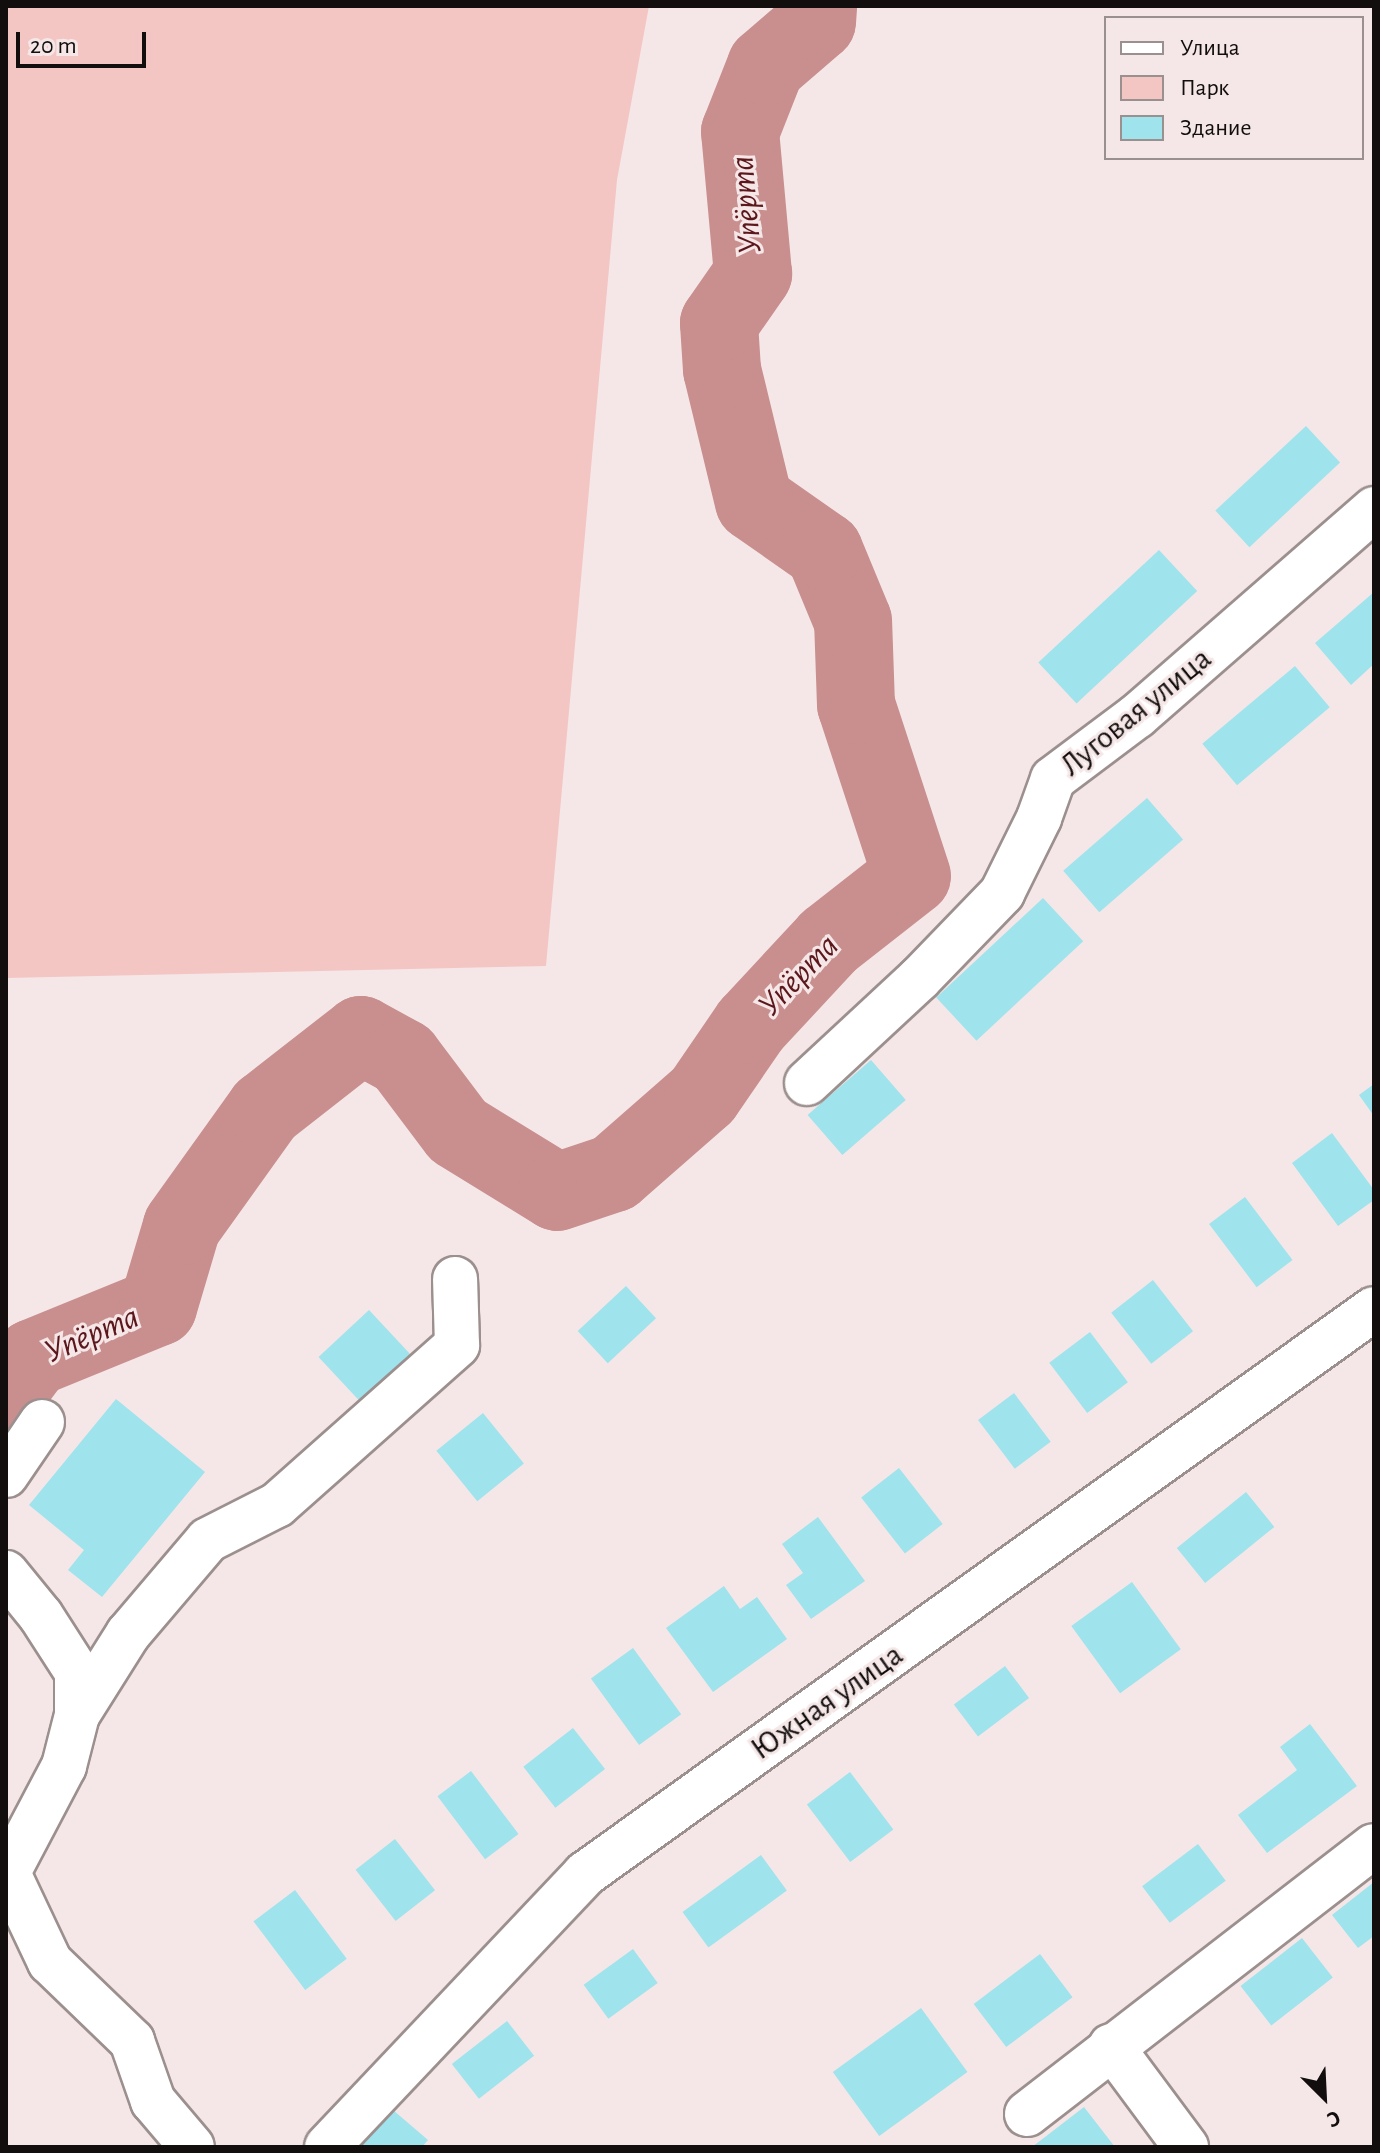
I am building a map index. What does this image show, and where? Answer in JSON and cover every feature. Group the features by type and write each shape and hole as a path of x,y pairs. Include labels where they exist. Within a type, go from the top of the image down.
{"street":[{"name":"Луговая улица","path":"807,1083 919,979 1002,893 1039,818 1053,779 1137,716 1374,509"},
{"path":"77,1715 128,1634 208,1540 277,1505 457,1345 455,1279"},
{"name":"Южная улица","path":"327,2147 585,1874 1374,1309"},
{"path":"6,1475 42,1422"},
{"path":"6,1573 41,1616 77,1672 77,1715 64,1766 7,1871 50,1962 132,2041 153,2101 192,2147"},
{"path":"1027,2114 1111,2046 1374,1846"},
{"path":"1111,2046 1186,2147"}],"green space":[{"path":"6,6 649,6 617,180 546,966 6,978"}],"building":[{"path":"1306,426 1340,463 1249,547 1215,511"},
{"path":"1159,550 1197,591 1077,703 1038,663"},
{"path":"1374,592 1374,664 1351,685 1315,643"},
{"path":"1295,666 1330,707 1237,785 1202,744"},
{"path":"1147,798 1183,840 1099,912 1063,871"},
{"path":"1043,898 1083,941 976,1041 936,998"},
{"path":"871,1060 906,1100 842,1155 808,1115"},
{"path":"1374,1084 1374,1116 1359,1095"},
{"path":"1332,1133 1374,1190 1374,1200 1338,1226 1292,1163"},
{"path":"1245,1197 1293,1260 1257,1287 1209,1224"},
{"path":"1153,1280 1193,1331 1151,1364 1111,1313"},
{"path":"626,1286 656,1318 608,1363 578,1331"},
{"path":"369,1310 413,1358 363,1405 319,1357"},
{"path":"1090,1332 1128,1382 1087,1413 1049,1363"},
{"path":"1014,1393 1051,1442 1015,1469 978,1420"},
{"path":"116,1399 205,1472 102,1597 68,1570 84,1550 29,1505"},
{"path":"483,1413 524,1464 477,1501 436,1451"},
{"path":"899,1468 943,1524 905,1554 861,1498"},
{"path":"1246,1492 1274,1527 1205,1583 1177,1548"},
{"path":"818,1517 865,1581 811,1619 786,1585 803,1573 782,1544"},
{"path":"1132,1582 1181,1649 1120,1693 1071,1626"},
{"path":"724,1586 740,1609 757,1597 787,1639 713,1692 666,1628"},
{"path":"633,1648 681,1714 639,1745 591,1679"},
{"path":"1005,1666 1029,1698 978,1736 954,1705"},
{"path":"1310,1724 1357,1786 1267,1853 1238,1815 1297,1770 1280,1747"},
{"path":"573,1728 605,1769 555,1808 523,1767"},
{"path":"471,1771 519,1834 485,1859 437,1796"},
{"path":"850,1772 893,1830 850,1862 807,1804"},
{"path":"395,1839 435,1890 396,1921 356,1870"},
{"path":"1198,1844 1226,1881 1170,1923 1142,1886"},
{"path":"761,1855 787,1891 708,1948 683,1912"},
{"path":"1374,1882 1374,1936 1358,1948 1332,1915"},
{"path":"295,1890 347,1959 305,1990 253,1921"},
{"path":"1302,1938 1333,1977 1271,2025 1241,1986"},
{"path":"633,1949 658,1983 608,2019 584,1985"},
{"path":"1040,1954 1072,1997 1006,2047 974,2004"},
{"path":"921,2008 967,2072 879,2136 833,2072"},
{"path":"507,2021 534,2056 479,2099 452,2064"},
{"path":"386,2104 428,2140 422,2147 349,2147"},
{"path":"1084,2107 1115,2147 1032,2147"}],"waterway":[{"name":"Упёрта","path":"6,1394 33,1358 158,1307 182,1226 265,1110 361,1035 403,1058 458,1131 557,1192 614,1173 703,1095 751,1025 829,941 912,876 856,705 853,621 824,551 754,502 722,370 719,323 753,274 740,132 766,66 817,22 818,6"}]}
